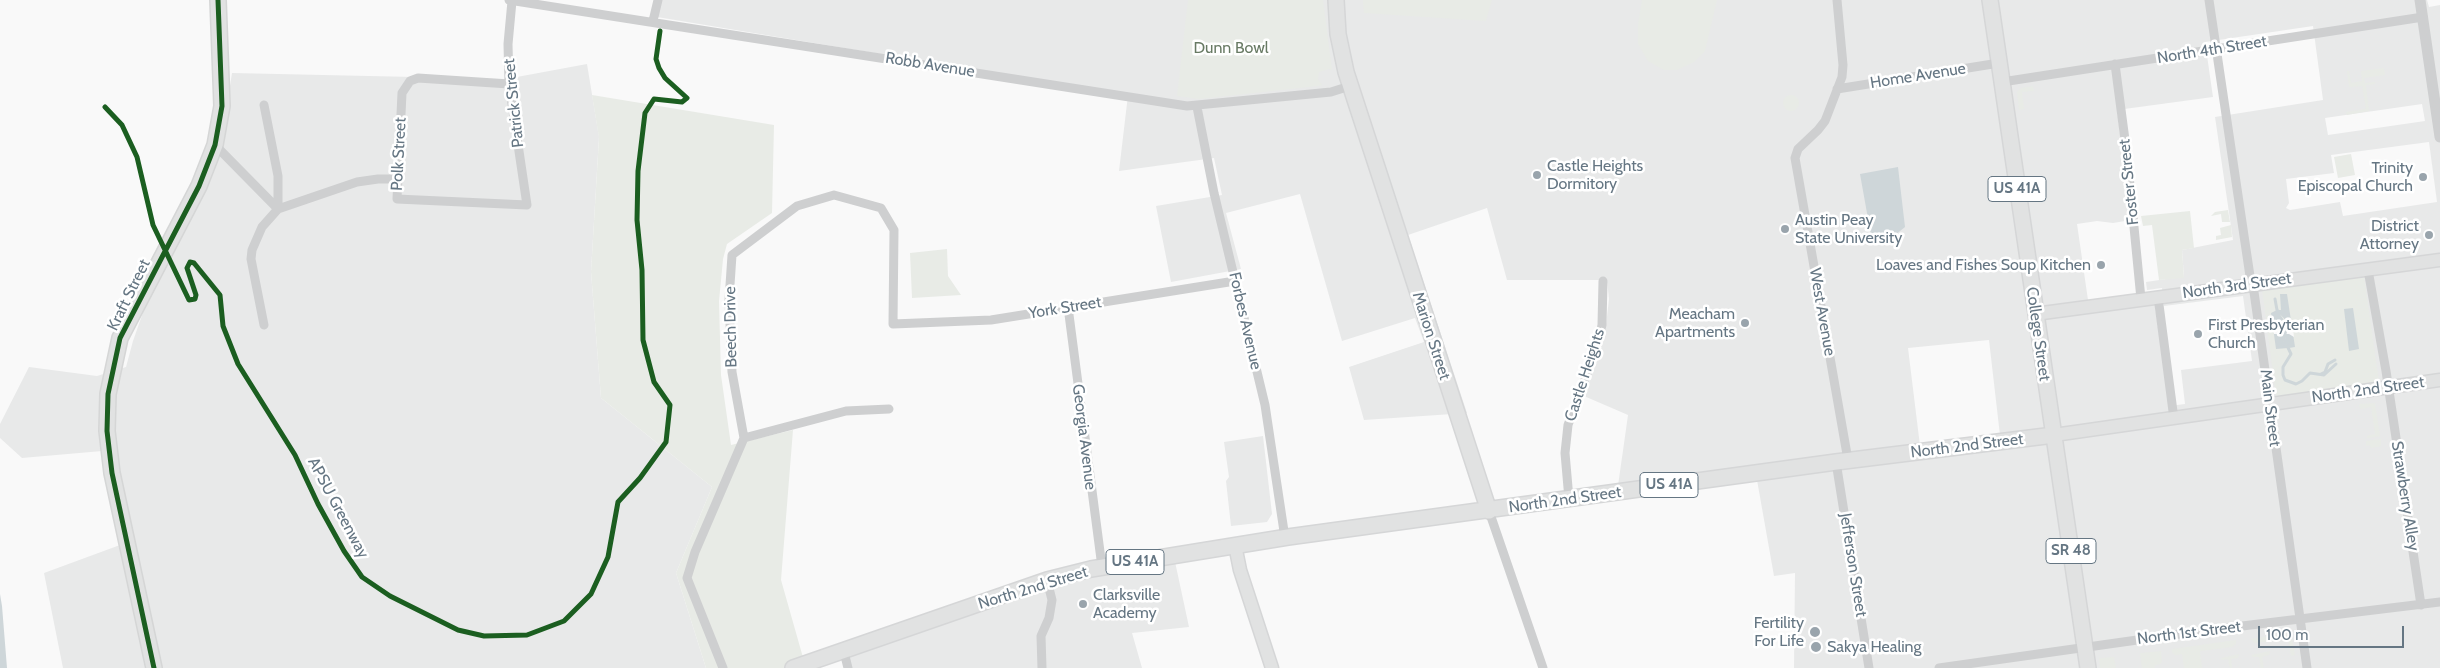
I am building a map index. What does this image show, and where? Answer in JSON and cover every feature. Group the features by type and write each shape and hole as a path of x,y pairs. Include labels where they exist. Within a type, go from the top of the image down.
{"main road":[{"name":"Kraft Street","path":"154,668 112,472 107,431 108,394 120,338 199,186 215,145 222,106 218,0"},
{"name":"Marion Street","path":"1336,0 1338,34 1350,86 1489,511"},
{"name":"College Street","path":"1990,0 2088,668"},
{"name":"North 3rd Street","path":"2035,314 2440,260"},
{"name":"North 2nd Street","path":"794,668 1047,580 1102,567 1284,538 1842,461 2174,419 2440,380"},
{"path":"1235,545 1240,570 1272,668"}],"street":[{"name":"Robb Avenue","path":"511,0 1197,107 1331,92 1350,86"},
{"name":"Patrick Street","path":"511,0 508,44 509,84 527,206"},
{"path":"652,21 658,0"},
{"name":"West Avenue","path":"1837,0 1843,65 1837,89 1825,121 1800,146 1795,158 1842,461"},
{"name":"Main Street","path":"2210,0 2307,668"},
{"path":"2420,0 2437,91 2440,137"},
{"name":"North 4th Street","path":"2002,82 2423,17"},
{"name":"Home Avenue","path":"1837,89 1999,63"},
{"name":"Foster Street","path":"2115,64 2127,155 2140,299"},
{"name":"Polk Street","path":"509,84 418,78 410,81 402,92 397,199 527,206"},
{"path":"264,105 278,176 278,209"},
{"name":"Forbes Avenue","path":"1197,107 1264,405 1284,538"},
{"path":"215,145 278,209"},
{"path":"264,325 253,273 252,250 262,227 278,209 357,182 378,178 398,179"},
{"name":"Beech Drive","path":"744,438 732,372 728,300 732,255 797,206 834,194 881,208 894,230 893,324"},
{"name":"Strawberry Alley","path":"2368,270 2421,605"},
{"name":"York Street","path":"893,324 991,320 1235,281"},
{"name":"Castle Heights","path":"1569,499 1565,453 1568,425 1595,353 1602,325 1603,281"},
{"path":"2158,297 2174,419"},
{"name":"Georgia Avenue","path":"1068,307 1102,567"},
{"path":"723,668 687,578 695,552 744,438 846,411 889,409"},
{"name":"Jefferson Street","path":"1842,461 1869,668"},
{"name":"Marion Street","path":"1489,511 1543,668"},
{"path":"1042,668 1041,636 1049,618 1052,600 1047,580"},
{"name":"North 1st Street","path":"1939,668 2202,631 2440,602"},
{"path":"844,652 848,668"}],"shaded area":[{"path":"661,0 2427,0 2429,7 2440,5 2440,668 1794,668 1795,573 1774,576 1757,480 1616,500 1628,415 1584,396 1600,353 1606,325 1609,299 1607,280 1507,280 1487,208 1408,235 1467,413 1364,420 1349,367 1424,342 1415,318 1342,341 1300,194 1226,213 1241,269 1171,282 1156,206 1222,195 1214,158 1119,171 1128,95 657,17","holes":["2313,26 2323,100 2215,117 2233,240 2182,250 2184,278 2146,282 2147,290 2162,288 2164,306 2243,296 2252,361 2181,370 2185,404 2169,406 2153,292 2088,300 2077,224 2097,221 2113,223 2131,220 2117,110 2213,97 2205,42","2422,104 2425,121 2328,135 2325,118","2429,142 2437,202 2343,216 2340,202 2290,210 2286,208 2289,203 2286,179 2334,173 2331,155","1989,340 2001,444 1921,454 1908,348"]},
{"path":"587,64 599,137 591,272 601,398 712,487 676,573 706,668 63,668 44,573 120,545 102,451 22,458 0,438 0,424 29,367 97,376 126,367 147,301 219,158 232,73 506,79"},
{"path":"1898,167 1905,227 1890,239 1872,241 1860,174"},
{"path":"2280,294 2287,294 2295,347 2289,348 2285,342 2287,322 2278,310 2281,310"},
{"path":"2353,308 2359,349 2349,351 2344,309"},
{"path":"2277,310 2286,323 2283,340 2288,348 2276,349 2271,313"},
{"path":"1263,436 1272,514 1267,522 1231,526 1226,481 1229,477 1224,442"},
{"name":"Clarksville Academy","path":"1174,557 1189,627 1132,633 1142,668 848,668 844,652 1047,580"},
{"path":"0,594 2,606 7,668 0,668"}],"green space":[{"name":"Dunn Bowl","path":"1188,0 1323,0 1332,70 1319,72 1318,79 1322,85 1318,86 1199,99 1177,96"},
{"path":"1363,0 1492,0 1486,21 1364,13"},
{"path":"1642,0 1717,0 1705,51 1694,62 1677,70 1664,70 1648,61 1638,44 1638,24"},
{"path":"2384,68 2385,75 2364,78 2365,83 2375,82 2375,84 2366,85 2369,111 2347,115 2346,112 2366,109 2362,86 2349,87 2347,71 2349,71 2351,83 2362,81 2361,71"},
{"path":"2033,86 2034,91 2022,92 2024,109 2019,110 2017,92 2021,88"},
{"path":"592,95 774,125 772,213 727,244 723,259 719,301 721,375 731,445 793,430 781,580 806,668 706,668 676,573 712,487 601,398 591,272 599,138"},
{"path":"1788,95 1794,95 1799,100 1797,109 1788,111 1783,106 1783,100"},
{"path":"2351,154 2355,175 2338,178 2334,157"},
{"path":"2228,210 2230,222 2222,222 2221,214 2211,216 2215,212"},
{"path":"2190,211 2194,248 2182,250 2184,278 2159,280 2152,225 2143,226 2141,216"},
{"path":"2231,225 2232,237 2216,240 2216,236 2221,235 2220,228"},
{"path":"947,249 948,276 961,295 912,298 910,253"},
{"path":"2364,276 2379,382 2276,396 2262,289"},
{"path":"2375,403 2380,436 2367,438 2367,436 2375,434 2371,407 2360,409 2359,404"},
{"path":"2381,439 2381,446 2371,448 2370,445 2366,446 2366,441"},
{"path":"2291,633 2295,655 2291,656 2288,639 2255,643 2250,639"},
{"path":"2236,640 2236,644 2232,647 2200,651 2202,668 2184,668 2182,654 2175,655 2172,652 2172,649"},
{"path":"2161,651 2162,662 2160,664 2155,665 2155,668 2142,668 2140,653"},
{"path":"2270,651 2269,655 2262,657 2264,668 2261,668 2259,657 2251,655"},
{"path":"2239,654 2238,658 2231,659 2232,668 2230,668 2228,659 2222,660 2221,658"},
{"path":"2114,657 2116,668 2100,668 2099,658"}],"pier":[{"path":"2273,326 2276,330 2293,328 2294,337 2289,334 2274,334"}],"waterway":[{"path":"2275,299 2277,310 2286,318 2287,324 2284,339 2291,354 2283,367 2285,380 2296,384 2310,373 2324,375 2336,364"},
{"path":"2321,374 2325,372 2328,364 2335,360"}],"cycle path":[{"path":"154,668 112,473 107,431 108,394 120,338 199,186 215,145 222,106 218,0"},
{"name":"APSU Greenway","path":"105,107 122,125 137,157 153,225 189,300 195,299 196,295 187,268 190,262 194,263 220,295 223,326 238,364 295,455 318,504 344,551 362,577 390,596 458,630 484,636 527,635 564,621 591,594 608,557 618,502 640,478 666,442 670,405 654,382 643,340 642,270 637,220 638,171 645,113 654,99 682,102 687,98 665,78 659,68 656,59 660,31"}],"place":[{"name":"Castle Heights Dormitory","path":"1537,175"},
{"name":"Trinity Episcopal Church","path":"2423,177"},
{"name":"Austin Peay State University","path":"1785,229"},
{"name":"District Attorney","path":"2429,235"},
{"name":"Loaves and Fishes Soup Kitchen","path":"2101,265"},
{"name":"Meacham Apartments","path":"1745,323"},
{"name":"First Presbyterian Church","path":"2198,334"},
{"name":"Clarksville Academy","path":"1083,604"},
{"name":"Fertility For Life","path":"1815,632"},
{"name":"Sakya Healing","path":"1816,647"}]}
